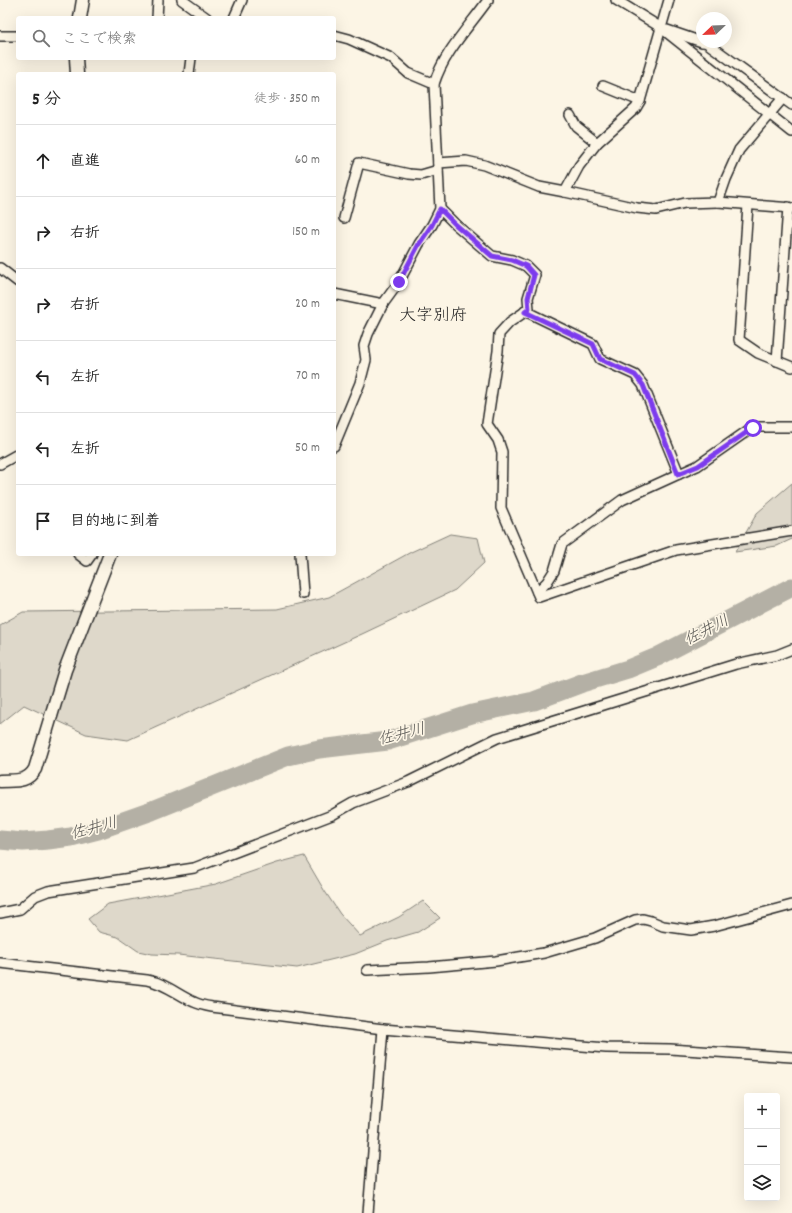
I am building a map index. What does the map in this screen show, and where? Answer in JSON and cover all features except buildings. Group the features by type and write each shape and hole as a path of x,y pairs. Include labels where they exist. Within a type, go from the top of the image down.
{"street":[{"path":"80,16 83,0"},
{"path":"157,16 158,0"},
{"path":"182,0 196,14"},
{"path":"235,16 242,0"},
{"path":"336,441 360,383 366,360 364,346 368,334 383,304 399,282 440,209 434,84 444,58 488,0"},
{"path":"616,0 660,28 792,132"},
{"path":"564,192 579,166 597,143 636,108 640,102 669,0"},
{"path":"660,28 696,40"},
{"path":"0,36 16,36"},
{"path":"336,36 349,39 391,58 408,73 434,84"},
{"path":"715,48 792,105"},
{"path":"76,60 77,72"},
{"path":"189,72 191,60"},
{"path":"603,86 640,102"},
{"path":"718,202 738,150 783,98"},
{"path":"570,115 576,126 597,143"},
{"path":"344,218 359,163 409,174 421,175 438,166 466,161 484,165 539,187 637,208 656,210 685,203 718,202 790,208 777,361"},
{"path":"748,205 739,340 758,353 792,367"},
{"path":"440,209 492,256 512,260 526,266 534,275 528,298 529,309 510,322 499,334 498,351 487,424 498,440 502,452 501,508 539,597 676,550 792,531"},
{"path":"0,268 16,279"},
{"path":"336,294 383,304"},
{"path":"525,312 593,344 600,359 635,375 643,385 678,474"},
{"path":"537,592 547,582 554,571 562,544 622,500 698,466 753,428 792,427"},
{"path":"0,464 16,456"},
{"path":"81,556 87,561 91,556"},
{"path":"0,781 26,779 35,769 65,670 109,556"},
{"path":"300,556 303,594"},
{"path":"0,913 20,909 35,896 48,891 194,868 332,815 353,803 408,782 497,738 729,666 777,655 792,649"},
{"path":"367,970 430,967 520,957 544,953 595,938 635,920 651,921 663,926 691,930 714,926 792,905"},
{"path":"0,962 142,979 161,984 194,1002 212,1008 383,1029 606,1048 670,1049 792,1057"},
{"path":"368,1213 383,1029"}],"shaded area":[{"path":"792,483 792,539 777,546 735,552 757,513"},
{"path":"450,534 478,538 484,563 455,590 362,634 128,740 86,734 24,705 0,724 0,625 23,612 277,609 329,597 411,552"},
{"path":"304,856 340,914 360,936 399,917 423,901 440,918 418,932 387,941 355,954 297,968 178,955 152,954 138,951 118,937 99,932 88,919 108,904 216,884 277,863"}],"waterway":[{"name":"佐井川","path":"0,840 23,842 48,840 71,837 98,830 152,811 288,756 319,749 388,741 472,714 534,701 582,683 628,669 657,657 792,587"}],"district":[{"name":"大字別府","path":"433,317"}],"route":[{"path":"399,282 440,209 492,256 512,260 526,266 534,275 528,298 529,309 525,312 593,344 600,359 635,375 643,385 678,474 698,466 753,428"}]}
